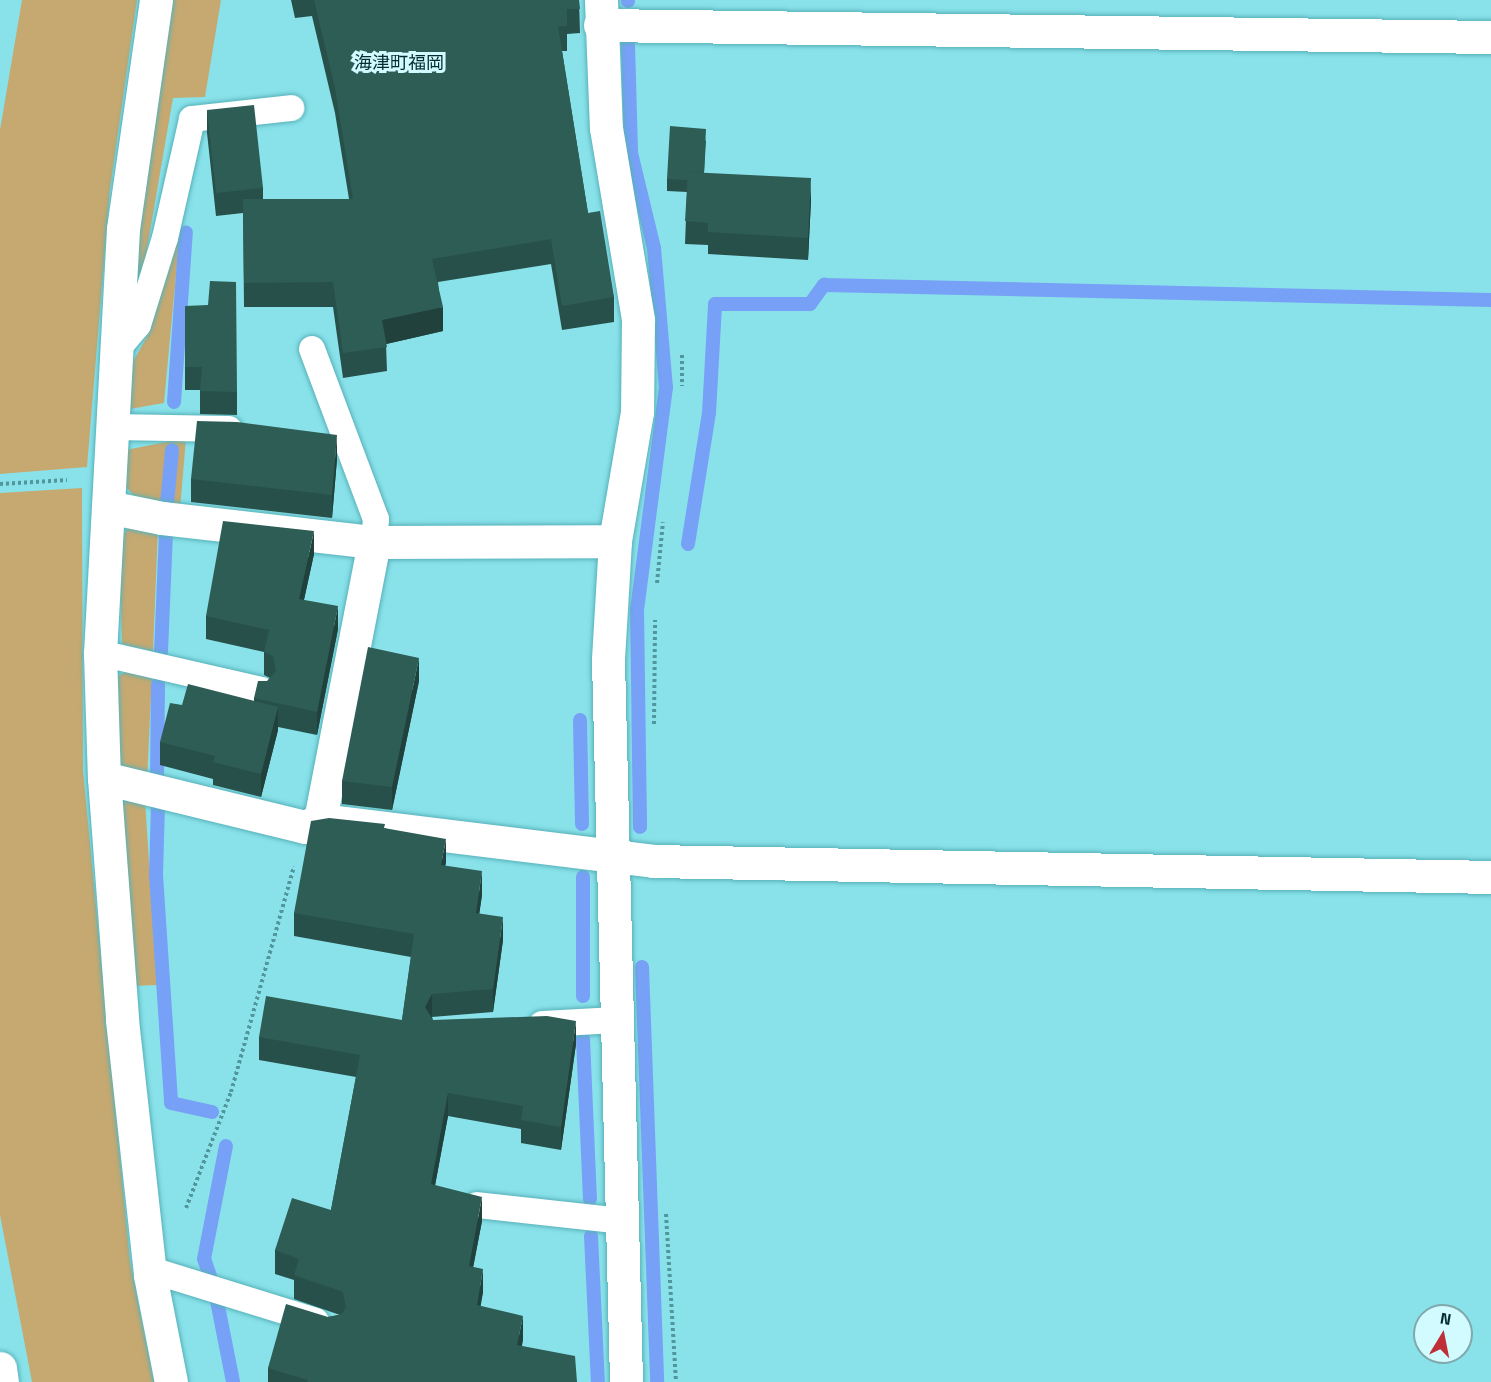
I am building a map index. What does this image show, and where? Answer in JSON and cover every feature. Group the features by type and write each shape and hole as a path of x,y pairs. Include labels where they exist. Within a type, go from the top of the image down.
{"street":[{"path":"156,0 123,229 100,653 104,778 122,1020 171,1382"},
{"path":"626,1382 608,660 615,541 638,412 638,320 606,128 601,13 1491,37"},
{"path":"109,492 162,518 374,543 615,541"},
{"path":"313,824 374,543"},
{"path":"104,778 313,824 612,857 1491,877"},
{"path":"0,1368 2,1382"}],"lane":[{"path":"116,351 138,325 165,238 192,119 291,108"},
{"path":"312,349 376,519 374,543"},
{"path":"112,427 246,430"},
{"path":"100,653 262,690"},
{"path":"522,1025 616,1020"},
{"path":"477,1205 622,1221"},
{"path":"155,1274 332,1326"}],"path":[{"path":"681,349 681,394"},
{"path":"0,484 109,492"},
{"path":"657,585 664,518"},
{"path":"654,734 655,608"},
{"path":"155,1274 231,1092 313,824"},
{"path":"666,1203 676,1382"}],"shaded area":[{"path":"22,0 137,0 110,189 87,467 0,474 0,130"},
{"path":"171,0 221,0 205,97 173,98 139,295 131,294 154,95"},
{"path":"180,232 164,403 130,409 129,369 149,333"},
{"path":"186,438 180,510 133,495 123,483 126,450"},
{"path":"82,488 83,770 130,1261 154,1382 32,1382 0,1215 0,493"},
{"path":"132,523 158,529 153,651 122,644 119,540"},
{"path":"127,671 152,674 147,782 121,773 118,676"},
{"path":"120,796 145,800 157,985 132,986"}],"building":[{"path":"314,0 579,0 580,9 567,9 567,26 558,26 588,213 600,211 614,297 562,306 551,239 432,259 443,307 382,320 387,347 343,353 333,282 244,283 243,199 353,199 335,88"},
{"path":"254,105 263,188 216,193 207,110"},
{"path":"670,126 706,129 704,173 688,172 688,180 667,179"},
{"path":"688,172 811,178 808,238 708,232 708,223 685,221"},
{"path":"210,281 236,282 237,392 200,391 202,367 185,367 185,306 208,305"},
{"path":"197,421 237,422 337,435 332,495 191,479"},
{"path":"223,521 314,531 299,599 338,606 317,712 254,698 258,681 267,681 276,671 273,656 264,652 269,630 206,616"},
{"path":"368,647 419,658 392,787 342,781"},
{"path":"188,684 278,707 261,774 213,762 215,756 160,742 170,703 182,705"},
{"path":"329,818 385,824 384,828 446,839 441,865 482,871 476,913 503,917 493,989 432,994 425,1007 433,1020 547,1016 576,1021 561,1127 521,1120 523,1106 448,1093 431,1184 482,1197 469,1266 483,1269 477,1305 523,1316 517,1345 575,1356 577,1382 307,1382 308,1380 268,1368 286,1304 328,1317 342,1314 346,1307 343,1292 294,1275 299,1259 275,1250 292,1198 331,1210 360,1055 259,1037 266,996 402,1020 414,934 294,913 311,821"}],"waterway":[{"path":"628,44 631,153 654,248 666,387 637,609 640,827"},
{"path":"174,402 186,232"},
{"path":"688,544 709,413 715,304 810,304 824,285 1491,300"},
{"path":"167,504 172,450"},
{"path":"161,652 166,532"},
{"path":"157,780 158,684"},
{"path":"580,720 582,824"},
{"path":"158,804 156,875 171,1103 212,1112"},
{"path":"583,877 583,996"},
{"path":"642,967 657,1382"},
{"path":"583,1039 590,1199"},
{"path":"210,1276 204,1259 226,1146"},
{"path":"591,1236 598,1382"},
{"path":"217,1301 233,1382"}],"district":[{"name":"海津町福岡","path":"399,63"}]}
